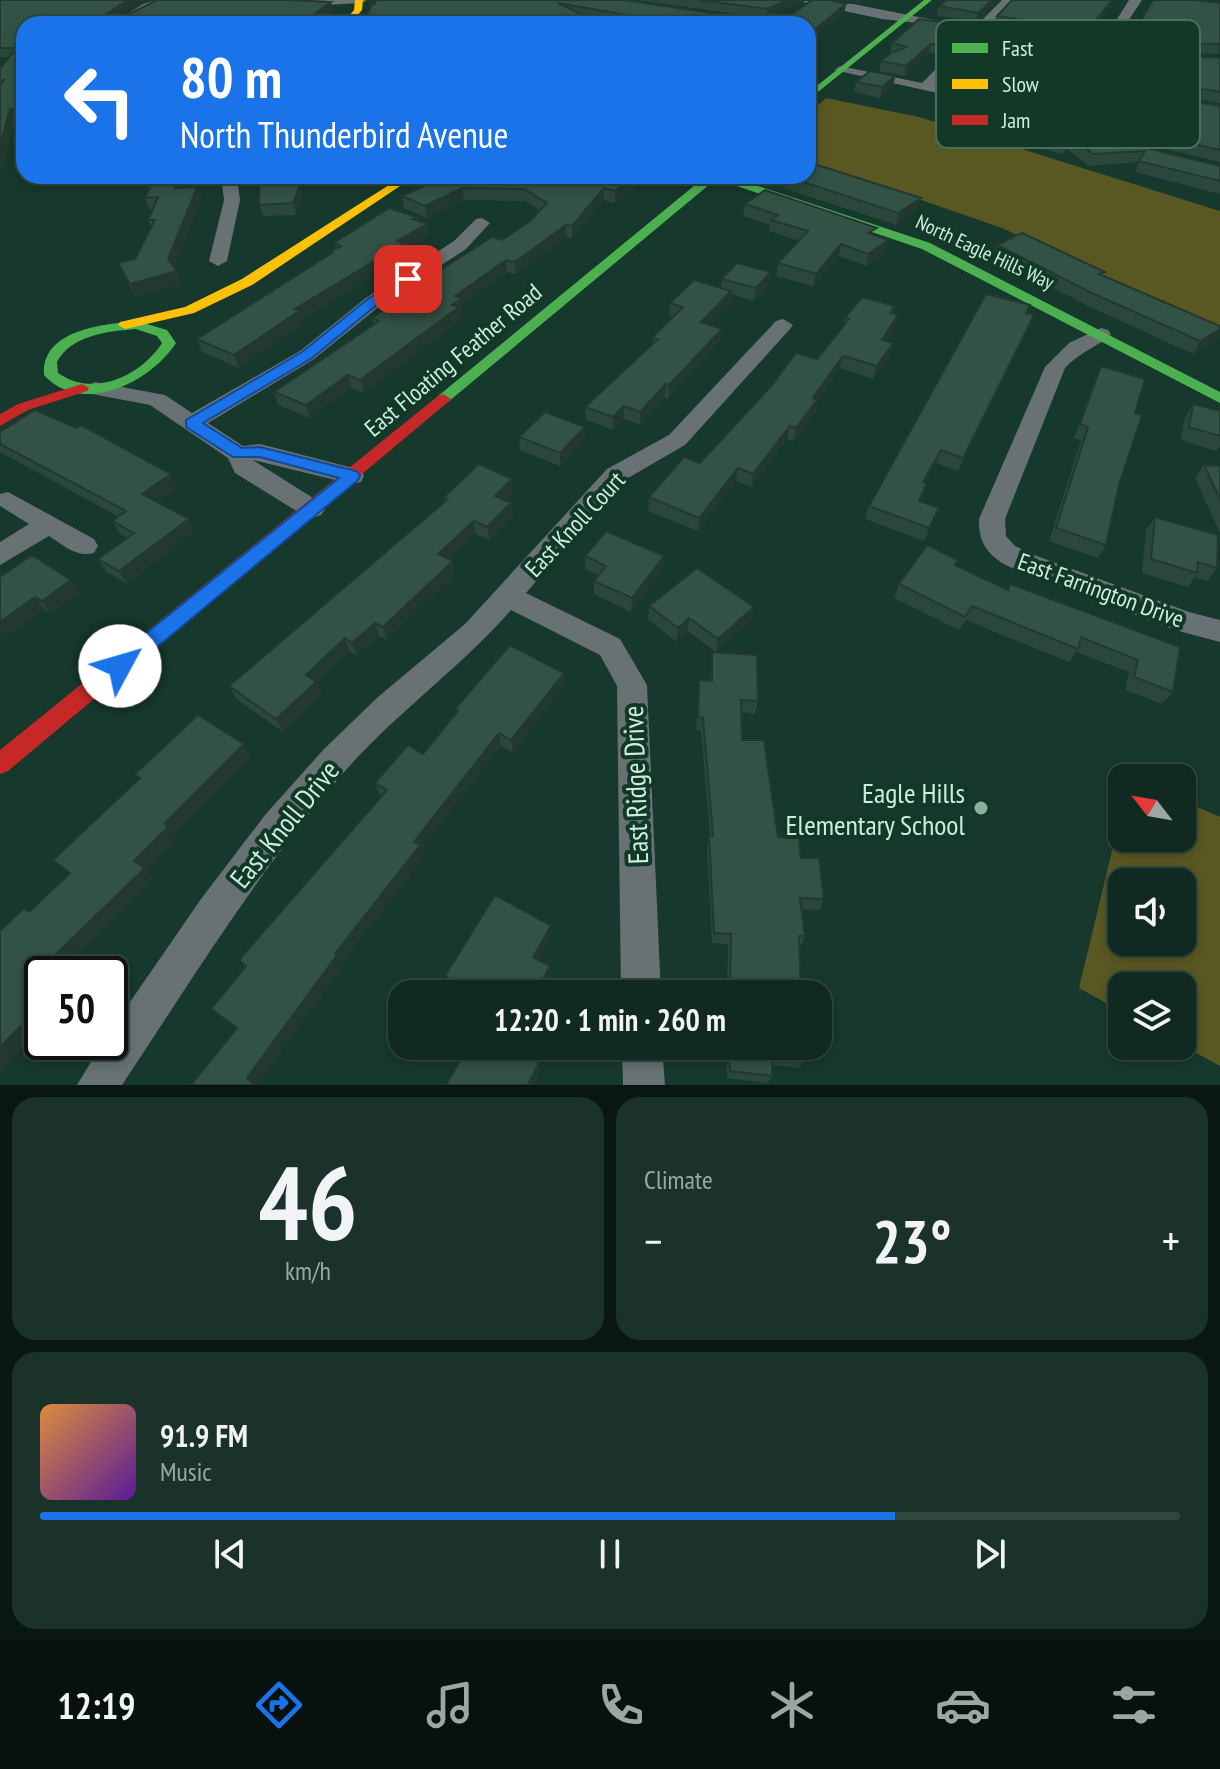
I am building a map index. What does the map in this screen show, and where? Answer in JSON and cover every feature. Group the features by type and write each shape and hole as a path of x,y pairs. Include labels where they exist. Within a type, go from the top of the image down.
{"street":[{"path":"130,16 167,0"},
{"path":"229,0 288,4 360,0"},
{"path":"798,0 936,22"},
{"path":"816,90 928,0"},
{"path":"973,20 1008,0"},
{"path":"1122,20 1137,0"},
{"path":"795,14 814,1"},
{"path":"840,70 936,89"},
{"path":"926,86 936,76"},
{"path":"218,261 232,200 230,184"},
{"path":"23,407 50,373 52,359 65,345 87,333 189,310 278,264 398,184"},
{"name":"East Floating Feather Road","path":"0,764 705,184"},
{"name":"North Eagle Hills Way","path":"739,184 926,246 1220,398"},
{"path":"192,423 307,355 374,301 460,245 482,223"},
{"path":"0,421 23,407 136,377 164,352 189,310"},
{"path":"125,325 156,329 167,337 156,376 157,400"},
{"name":"East Knoll Court","path":"508,596 615,475 677,440 783,325"},
{"name":"East Farrington Drive","path":"1101,334 1072,349 1055,367 992,519 990,533 994,545 1007,555 1028,563 1185,622 1220,631"},
{"path":"50,373 60,383 157,400 239,454 260,452 352,476"},
{"path":"239,454 243,467 312,509"},
{"path":"8,500 85,546"},
{"path":"0,555 49,524"},
{"name":"East Ridge Drive","path":"508,596 610,647 632,685 641,980"},
{"name":"East Knoll Drive","path":"98,1085 214,912 277,826 335,759 389,706 475,632 508,596"},
{"path":"643,1060 644,1085"}],"shaded area":[{"path":"826,98 919,117 936,122 936,148 1018,148 1220,211 1220,330 1002,228 872,183 816,167 816,107"},
{"path":"1196,806 1220,817 1220,1066 1196,1053 1196,972 1108,972 1108,1004 1079,988 1112,852 1196,852"}],"building":[{"path":"0,0 128,0 103,16 16,16 16,48 0,48"},
{"path":"157,0 331,2 311,16 125,16"},
{"path":"376,0 625,0 731,16 632,16 558,3 585,16 367,16 372,4"},
{"path":"700,0 788,0 767,9"},
{"path":"812,0 846,4 816,28 816,16 790,16"},
{"path":"946,0 992,0 978,13 939,6"},
{"path":"1012,0 1112,0 1096,20 1023,20 997,16"},
{"path":"1153,0 1220,3 1220,44 1200,44 1200,20 1141,20"},
{"path":"919,19 936,21 936,45 931,44 906,66 881,61 906,47 892,43"},
{"path":"16,48 16,108 10,109 0,146 0,86 5,79 0,82 0,69"},
{"path":"1200,57 1220,58 1220,92 1200,89"},
{"path":"870,71 895,76 882,87 856,82"},
{"path":"1200,103 1220,106 1220,150 1200,145"},
{"path":"1085,148 1147,148 1220,166 1220,181 1139,161 1145,151 1093,154"},
{"path":"816,165 921,198 898,213 809,184 816,184"},
{"path":"148,184 197,187 168,259 177,271 130,284 118,263 135,259 155,220 148,220 158,197 145,198 150,188 146,188"},
{"path":"260,184 300,185 293,203 259,205"},
{"path":"429,184 624,184 615,191 604,188 572,226 566,225 515,262 506,260 455,296 461,299 452,305 459,307 360,380 348,375 306,405 274,392 379,321 372,318 423,281 492,237 502,240 530,221 547,203 524,189 462,188 425,206 402,196"},
{"path":"765,190 877,228 868,233 888,240 868,254 841,244 816,274 778,263 808,231 771,220 778,215 745,204"},
{"path":"389,208 417,217 412,219 427,224 397,241 404,243 295,309 299,311 234,355 197,339 332,253 329,252 341,246 334,243"},
{"path":"1022,233 1105,272 1099,274 1220,326 1220,329 1200,341 1094,294 997,245"},
{"path":"737,263 771,272 756,288 722,279"},
{"path":"694,280 731,291 701,322 722,329 640,412 624,406 613,417 585,407 658,339 653,337 683,307 670,303"},
{"path":"986,294 1030,305 1026,313 1034,315 963,458 941,450 923,482 927,483 919,501 939,508 929,528 869,506"},
{"path":"862,297 895,306 890,313 898,315 882,340 893,343 877,366 843,356 796,428 790,426 753,474 738,468 699,518 649,497 684,457 700,463 772,385 796,353 817,359 849,319 845,318"},
{"path":"1101,366 1145,379 1135,413 1142,415 1119,485 1106,545 1056,528 1088,427 1080,424"},
{"path":"1193,404 1220,411 1220,436 1189,427"},
{"path":"35,410 77,428 81,425 171,474 142,494 189,519 119,571 98,559 134,533 112,521 126,511 0,444 0,432"},
{"path":"545,412 585,427 560,453 519,437"},
{"path":"479,464 512,479 495,496 511,503 487,527 474,521 438,554 453,561 383,627 375,623 352,643 345,638 306,675 316,682 276,719 229,686 448,499 444,497"},
{"path":"1204,465 1220,466 1220,499"},
{"path":"1155,517 1218,535 1217,568 1198,562 1197,573 1151,559"},
{"path":"606,531 664,556 632,598 594,581 606,566 585,556"},
{"path":"927,545 958,560 955,565 1008,590 1010,584 1180,647 1173,692 1134,677 1138,660 1081,637 1078,649 972,606 965,617 899,584"},
{"path":"32,555 71,580 42,601 35,597 0,622 0,577"},
{"path":"697,568 754,607 718,639 689,618 678,628 649,606"},
{"path":"510,645 564,673 511,740 499,733 414,842 420,845 335,954 247,1078 255,1085 191,1085 237,1028 211,1009 246,966 239,960 387,790 375,783 408,745 423,754 458,711 455,709"},
{"path":"712,652 757,655 758,701 741,700 742,740 764,740 778,837 799,838 801,858 819,858 824,899 800,898 805,936 799,936 801,980 730,980 731,934 714,933 709,835 713,836 703,718 698,717 699,680 712,681"},
{"path":"198,715 244,744 164,824 168,827 134,861 145,868 54,956 24,956 24,1022 0,1047 0,931 24,908 29,912 70,873 53,860 140,778 134,775"},
{"path":"495,895 551,926 533,957 550,966 542,980 451,980 445,976"},
{"path":"460,1060 534,1060 539,1063 528,1085 446,1085"},
{"path":"730,1060 772,1060 772,1076 730,1071"}],"traffic: fast":[{"path":"816,91 928,0"},
{"path":"443,399 703,184"},
{"path":"742,184 926,246 1220,398"},
{"path":"137,325 162,333 169,343 161,356 133,377 98,389 80,389 64,385 51,375 50,362 56,351 66,343 96,331 137,325"}],"traffic: slow":[{"path":"353,16 358,10 359,0"},
{"path":"125,325 189,310 247,282 398,184"}],"traffic: jam":[{"path":"0,421 23,407 82,388"},
{"path":"0,764 443,399"}],"place":[{"name":"Eagle Hills Elementary School","path":"981,808"}],"route":[{"path":"120,666 352,476 260,452 239,454 192,423 307,355 374,301 408,279"}]}
